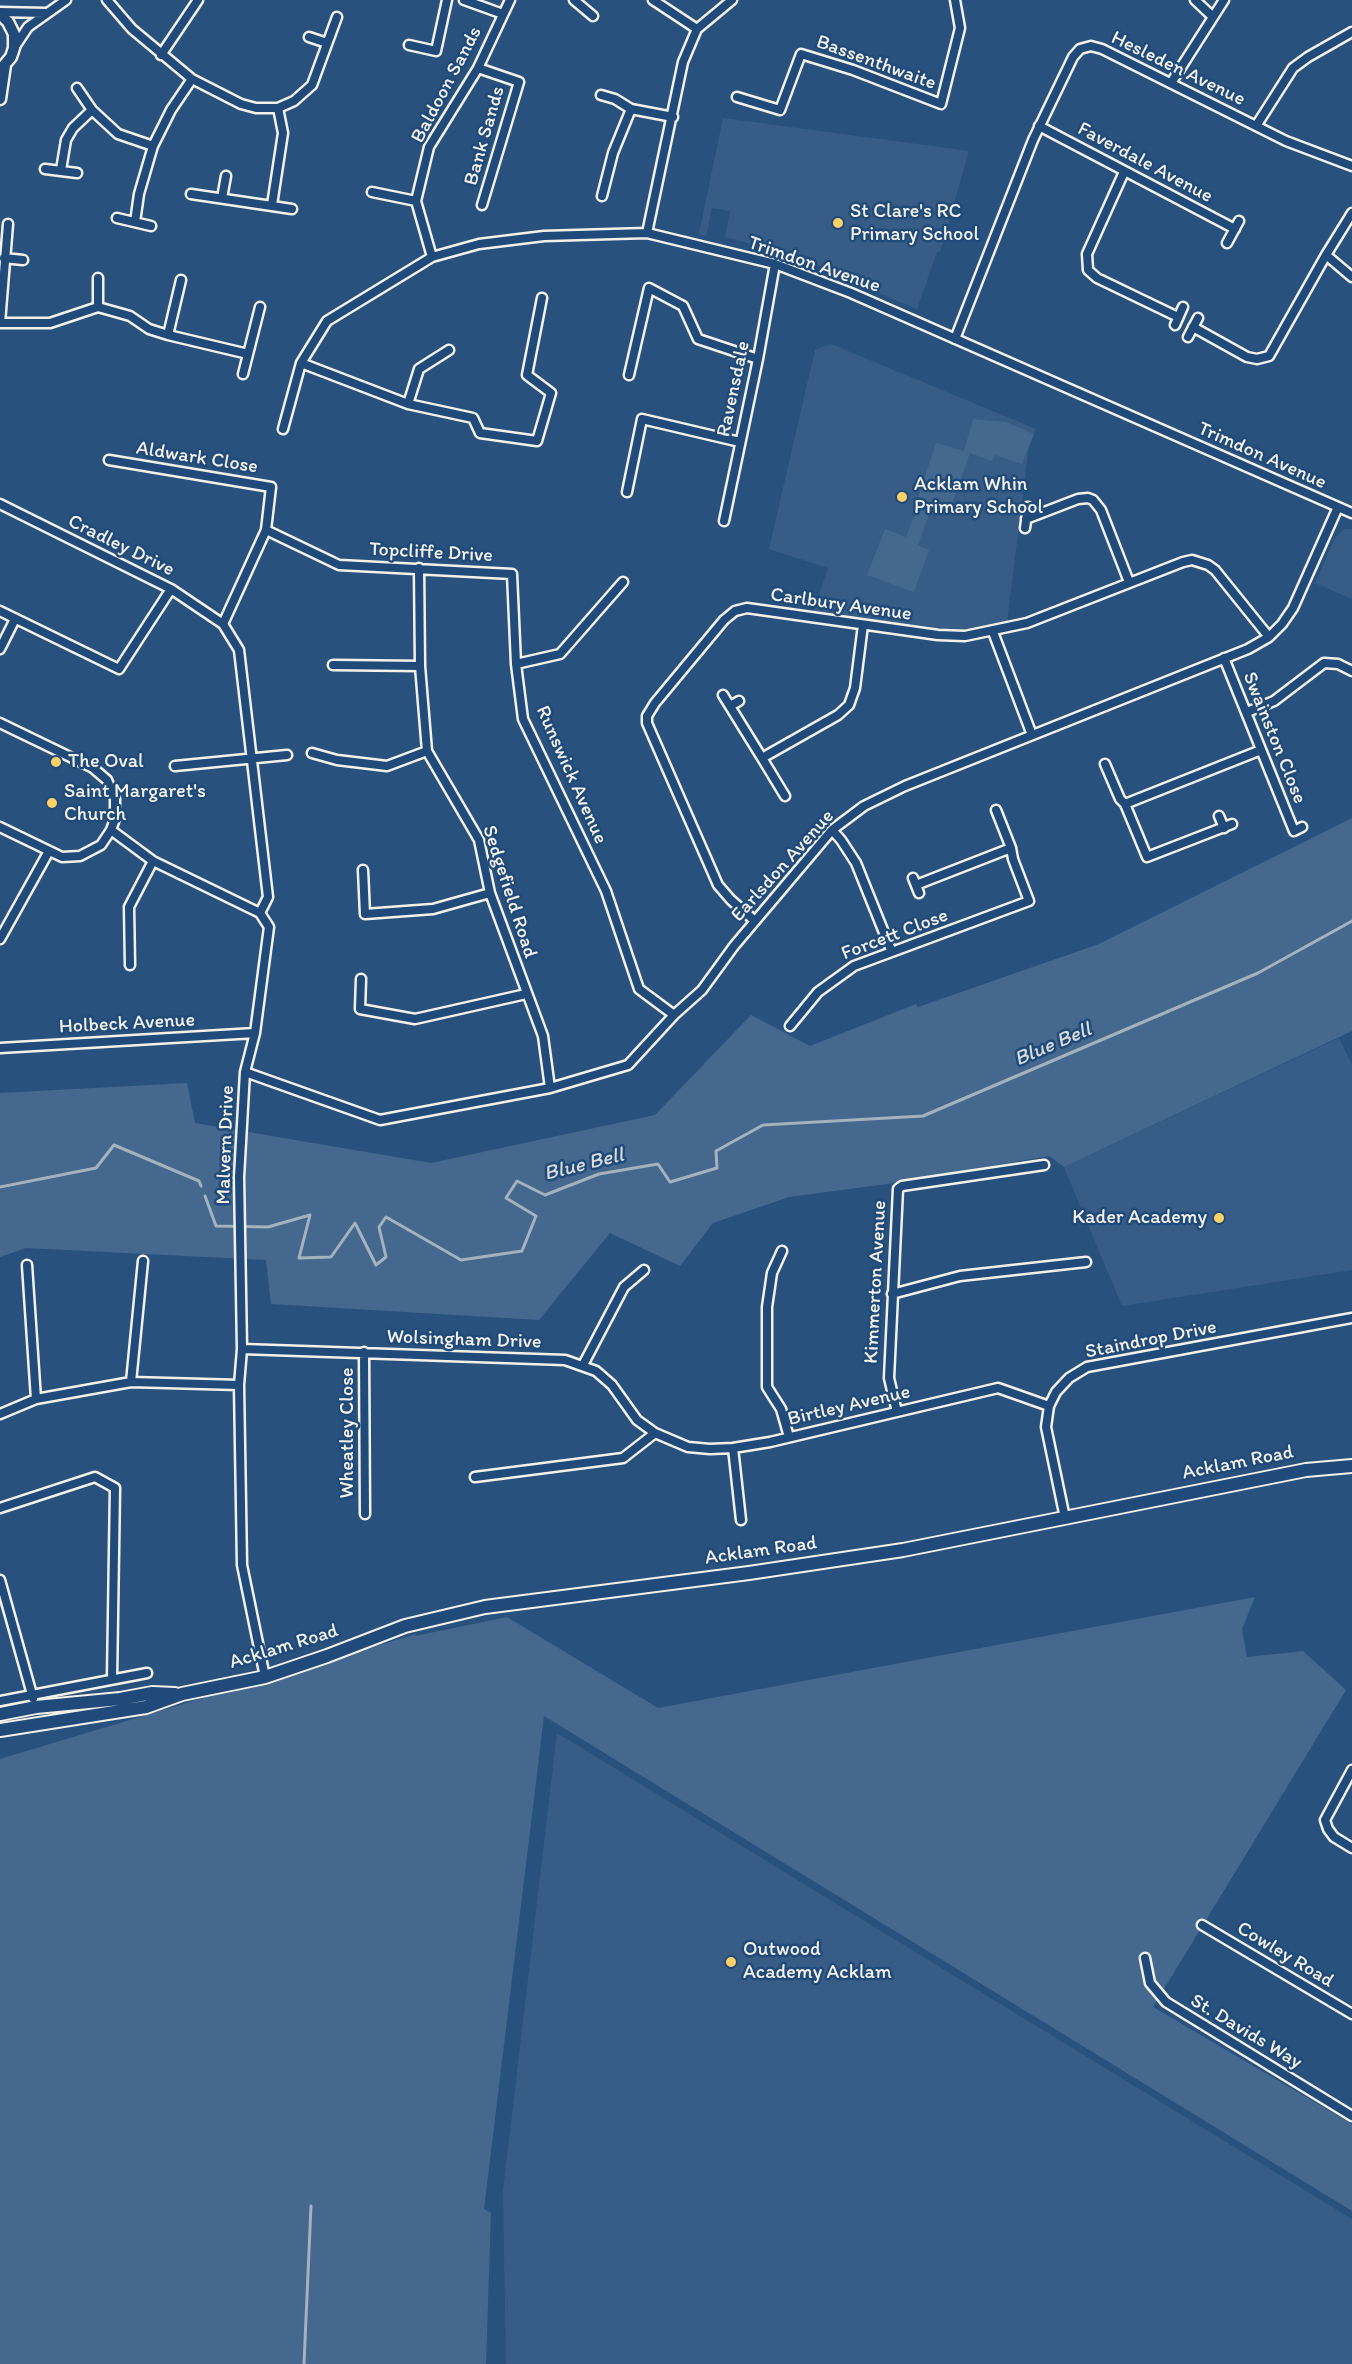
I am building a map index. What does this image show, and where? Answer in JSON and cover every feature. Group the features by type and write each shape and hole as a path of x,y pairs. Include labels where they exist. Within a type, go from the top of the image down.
{"main road":[{"path":"0,13 14,34 14,48 3,68 0,99"},
{"name":"Acklam Road","path":"0,1730 146,1707 182,1694 265,1677 405,1626 485,1607 749,1573 903,1550 1306,1470 1352,1466"},
{"name":"Acklam Road","path":"0,1714 34,1701 120,1699 152,1693 182,1694"}],"street":[{"path":"14,48 28,27 66,0"},
{"path":"107,0 132,29 192,79 241,104 256,108 278,108 294,101 312,85 337,17"},
{"path":"161,55 198,0"},
{"path":"409,45 436,51 447,0"},
{"path":"464,0 503,14"},
{"name":"Baldoon Sands","path":"432,257 416,201 429,147 478,68 510,0"},
{"path":"574,0 593,16"},
{"path":"653,0 697,28"},
{"path":"647,233 683,62 697,28 732,0"},
{"name":"Bassenthwaite","path":"737,97 780,110 801,54 853,70 940,104 960,28 955,0"},
{"path":"1195,0 1212,16"},
{"path":"1171,83 1224,0"},
{"path":"0,13 45,13"},
{"path":"1256,126 1293,68 1352,32"},
{"path":"309,37 327,43"},
{"name":"Hesleden Avenue","path":"955,339 1039,126 1072,57 1086,47 1102,49 1309,151 1352,166"},
{"name":"Bank Sands","path":"478,68 519,82 482,206"},
{"path":"135,222 139,194 153,146 171,110 192,79"},
{"path":"77,88 92,110 118,134 153,146"},
{"path":"601,95 615,99 631,109 673,117"},
{"path":"272,205 283,133 278,108"},
{"path":"602,196 613,153 631,109"},
{"path":"61,170 66,140 73,128 92,110"},
{"name":"Faverdale Avenue","path":"1039,126 1124,172 1237,225 1227,243"},
{"path":"45,169 77,173"},
{"path":"1124,172 1087,254 1086,265 1091,274 1097,278 1177,321 1183,307"},
{"path":"222,198 226,176"},
{"path":"372,192 416,201"},
{"path":"191,194 292,209"},
{"path":"1192,327 1247,357 1257,359 1269,356 1352,213"},
{"path":"117,219 151,226"},
{"path":"8,224 0,323 50,323 98,307 130,316 149,328 168,335 248,354"},
{"name":"Trimdon Avenue","path":"283,429 301,363 327,321 432,257 479,244 544,236 647,233 775,264 851,293 1352,513"},
{"path":"1326,255 1352,277"},
{"path":"4,258 23,260"},
{"name":"Ravensdale","path":"724,520 758,359 775,264"},
{"path":"98,278 98,307"},
{"path":"168,335 181,280"},
{"path":"629,375 649,288 683,306 698,339 758,359"},
{"path":"301,363 408,404 473,418 480,433 537,441 550,393 527,375 542,298"},
{"path":"243,374 260,307"},
{"path":"1188,337 1198,318"},
{"path":"408,404 419,369 449,350"},
{"path":"627,492 642,419 740,442"},
{"name":"Aldwark Close","path":"109,460 271,486 266,530"},
{"path":"1028,507 1025,524 1083,498 1093,500 1101,510 1129,582"},
{"name":"Cradley Drive","path":"0,504 171,589 223,624"},
{"name":"Earlsdon Avenue","path":"245,1072 380,1120 550,1088 627,1065 674,1015 702,990 755,921 832,830 864,806 881,796 1248,649 1269,637 1293,608 1338,507"},
{"path":"223,624 266,530"},
{"name":"Topcliffe Drive","path":"266,530 339,565 512,574 516,664"},
{"name":"Carlbury Avenue","path":"755,921 718,885 648,729 647,716 655,703 716,630 735,611 753,609 938,635 965,636 993,632 1027,623 1183,562 1200,562 1208,565 1222,577 1269,637"},
{"name":"Sedgefield Road","path":"419,568 420,666 427,751 479,840 490,893 543,1036 550,1088"},
{"path":"516,664 560,654 623,582"},
{"path":"0,611 119,669 171,589"},
{"path":"0,649 15,619"},
{"name":"Malvern Drive","path":"223,624 240,650 268,897 261,913 269,927 255,1033 245,1072 239,1177 242,1251 242,1349 239,1385 242,1565 265,1677"},
{"path":"762,758 838,715 849,705 855,688 863,625"},
{"path":"993,632 1032,735"},
{"name":"Swainston Close","path":"1224,658 1294,831"},
{"path":"1247,712 1274,701 1324,663 1338,664 1352,671"},
{"name":"Runswick Avenue","path":"516,664 524,719 606,891 639,989 674,1015"},
{"path":"333,665 420,666"},
{"path":"723,695 785,796"},
{"path":"730,706 739,701"},
{"path":"0,723 93,768 107,780 116,800 111,830 101,845 80,856 62,857 0,827"},
{"path":"1125,804 1261,750"},
{"path":"312,753 337,760 387,766 427,751"},
{"path":"175,766 286,755"},
{"path":"1105,764 1147,857 1228,826 1219,816"},
{"path":"916,885 1011,848 996,810"},
{"path":"111,830 153,861 261,913"},
{"path":"832,830 842,840 856,863 891,950"},
{"name":"Forcett Close","path":"789,1026 827,983 854,966 891,950 981,920 1029,901 1011,848"},
{"path":"0,939 49,851"},
{"path":"130,965 129,907 153,861"},
{"path":"363,870 365,914 433,909 490,893"},
{"path":"361,979 360,1009 415,1019 526,994"},
{"name":"Holbeck Avenue","path":"0,1048 255,1033"},
{"name":"Kimmerton Avenue","path":"897,1412 889,1378 898,1188 1044,1165"},
{"path":"782,1251 772,1273 767,1307 767,1387 782,1409 789,1437"},
{"path":"131,1382 143,1262"},
{"path":"892,1294 960,1276 1086,1262"},
{"path":"27,1265 36,1399"},
{"path":"583,1365 624,1287 644,1270"},
{"name":"Staindrop Drive","path":"1049,1406 1056,1392 1069,1378 1087,1367 1352,1318"},
{"name":"Wolsingham Drive","path":"242,1349 565,1360 596,1371 612,1385 637,1420 655,1433"},
{"name":"Wheatley Close","path":"364,1352 365,1514"},
{"path":"0,1414 36,1399 131,1382 239,1385"},
{"name":"Birtley Avenue","path":"655,1433 688,1447 733,1448 998,1388 1049,1406"},
{"path":"1049,1406 1046,1427 1065,1518"},
{"path":"475,1477 623,1458 655,1433"},
{"path":"733,1448 741,1520"},
{"path":"0,1508 95,1477 115,1488 112,1680"},
{"path":"0,1580 4,1610 34,1701"},
{"path":"0,1701 34,1701 147,1673"},
{"path":"1352,1770 1325,1820 1334,1837 1352,1848"},
{"name":"Cowley Road","path":"1202,1925 1352,2014"},
{"name":"St. Davids Way","path":"1145,1958 1150,1983 1166,2002 1352,2116"}],"shaded area":[{"name":"St Clare's RC Primary School","path":"723,118 969,151 940,252 937,252 917,309 869,289 870,286 793,255 725,237 730,211 712,208 706,236 699,234"},
{"name":"Acklam Whin Primary School","path":"831,344 1036,429 1029,445 1007,622 966,633 813,613 828,568 769,549 815,350"},
{"path":"973,419 1006,422 1034,434 1022,464 995,455 992,461 970,453 948,514 931,508 918,545 929,550 914,592 867,575 885,529 906,537 921,499 918,497 936,443 964,451"},
{"path":"1344,529 1352,529 1352,599 1315,583 1335,538"},
{"path":"1352,818 1352,1031 1064,1167 1049,1156 887,1184 789,1197 713,1223 680,1266 610,1233 539,1320 271,1304 266,1260 26,1248 0,1257 0,1093 187,1083 195,1123 431,1163 655,1115 751,1015 810,1046 916,1004 918,1007 1099,944"},
{"name":"Kader Academy","path":"1339,1038 1352,1065 1352,1270 1122,1306 1064,1167"},
{"path":"1255,1597 1242,1629 1247,1657 1303,1651 1346,1690 1153,2007 1352,2124 1352,2211 544,1716 484,2209 491,2213 486,2364 0,2364 0,1759 416,1634 415,1636 507,1617 658,1708"},
{"name":"Outwood Academy Acklam","path":"557,1733 1352,2219 1352,2364 506,2364 503,2191"}],"waterway":[{"name":"Blue Bell","path":"205,1196 216,1226 268,1227 310,1215 299,1258 331,1257 355,1223 376,1265 386,1257 379,1227 386,1217 461,1260 522,1251 536,1216 506,1198 517,1181 545,1195 599,1174 658,1164 670,1182 717,1168 716,1151 763,1125 923,1116 1258,973 1352,921"},
{"name":"Blue Bell","path":"0,1187 96,1168 114,1145 199,1181 201,1186"},
{"path":"304,2364 311,2206"}],"place":[{"name":"St Clare's RC Primary School","path":"838,223"},
{"name":"Acklam Whin Primary School","path":"902,497"},
{"name":"The Oval","path":"56,762"},
{"name":"Saint Margaret's Church","path":"52,803"},
{"name":"Kader Academy","path":"1219,1218"},
{"name":"Outwood Academy Acklam","path":"731,1962"}]}
